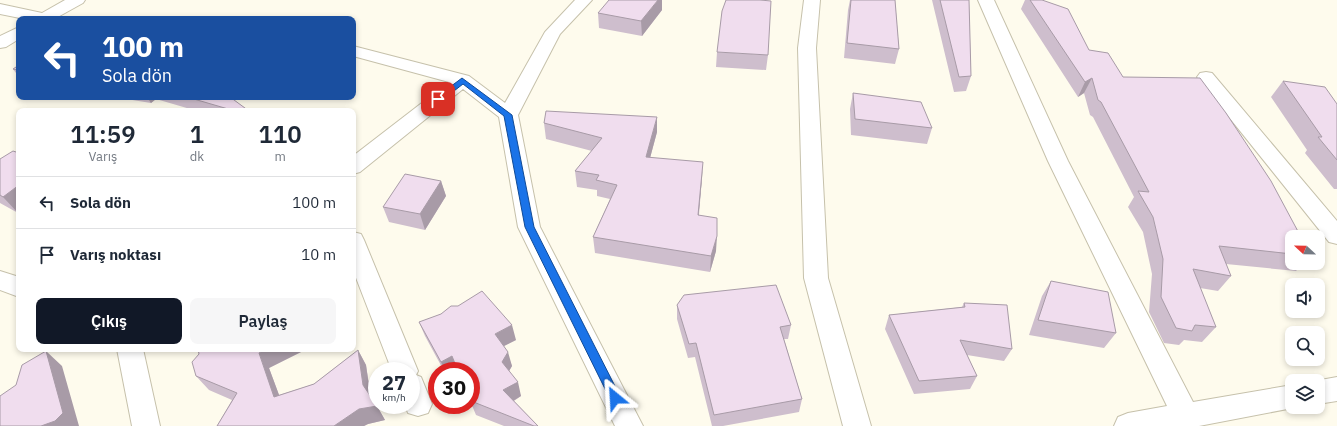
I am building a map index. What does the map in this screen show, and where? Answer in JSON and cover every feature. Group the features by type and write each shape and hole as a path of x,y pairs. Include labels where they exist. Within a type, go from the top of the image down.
{"street":[{"path":"49,16 76,0"},
{"path":"584,0 553,32 508,115 529,227 629,426"},
{"path":"812,0 807,48 816,278 857,426"},
{"path":"986,0 1058,162 1186,416"},
{"path":"0,9 31,16"},
{"path":"0,43 16,34"},
{"path":"356,53 462,80 508,115"},
{"path":"1206,77 1337,236"},
{"path":"356,165 462,80"},
{"path":"356,248 401,362"},
{"path":"0,280 16,286"},
{"path":"131,352 146,426"},
{"path":"1325,391 1337,389"},
{"path":"1128,426 1285,398"}],"building":[{"path":"609,0 658,0 641,21 598,13"},
{"path":"726,0 771,1 768,55 717,52 722,11"},
{"path":"851,0 895,0 899,49 847,43"},
{"path":"940,0 969,0 971,76 959,77"},
{"path":"1030,0 1042,0 1068,9 1089,50 1108,53 1123,77 1200,78 1226,113 1271,181 1297,230 1285,230 1285,253 1219,246 1231,276 1193,269 1216,327 1195,325 1192,331 1176,328 1161,297 1163,259 1153,217 1138,191 1149,192 1101,102 1098,100 1092,78 1085,82"},
{"path":"1283,81 1325,87 1337,104 1337,160 1318,137 1322,137"},
{"path":"853,93 921,102 932,128 855,119"},
{"path":"197,100 234,100 245,108 225,108"},
{"path":"546,111 657,117 646,157 703,162 698,215 717,218 717,236 711,256 593,237 617,185 596,180 599,175 575,171 602,138 544,123"},
{"path":"13,151 16,152 16,187 3,197 0,195 0,159"},
{"path":"405,174 441,181 420,214 383,207"},
{"path":"1051,281 1108,292 1116,333 1038,320"},
{"path":"776,285 791,325 780,327 802,399 714,415 696,343 689,344 677,305 684,295"},
{"path":"482,291 512,325 495,334 508,352 502,362 518,382 503,390 538,426 534,426 480,405 480,362 454,362 452,356 441,362 419,322 441,314 451,306 458,306"},
{"path":"964,303 1007,305 1012,349 960,340 977,376 919,381 889,315 965,307"},
{"path":"358,350 363,385 368,392 368,408 359,409 334,426 217,426 237,393 196,376 192,362 199,354 199,352 261,352 259,353 274,397 314,384"},
{"path":"46,352 63,413 55,421 41,426 0,426 0,396 16,385 22,365"}],"route":[{"path":"438,99 462,80 508,115 529,227 615,398"}]}
